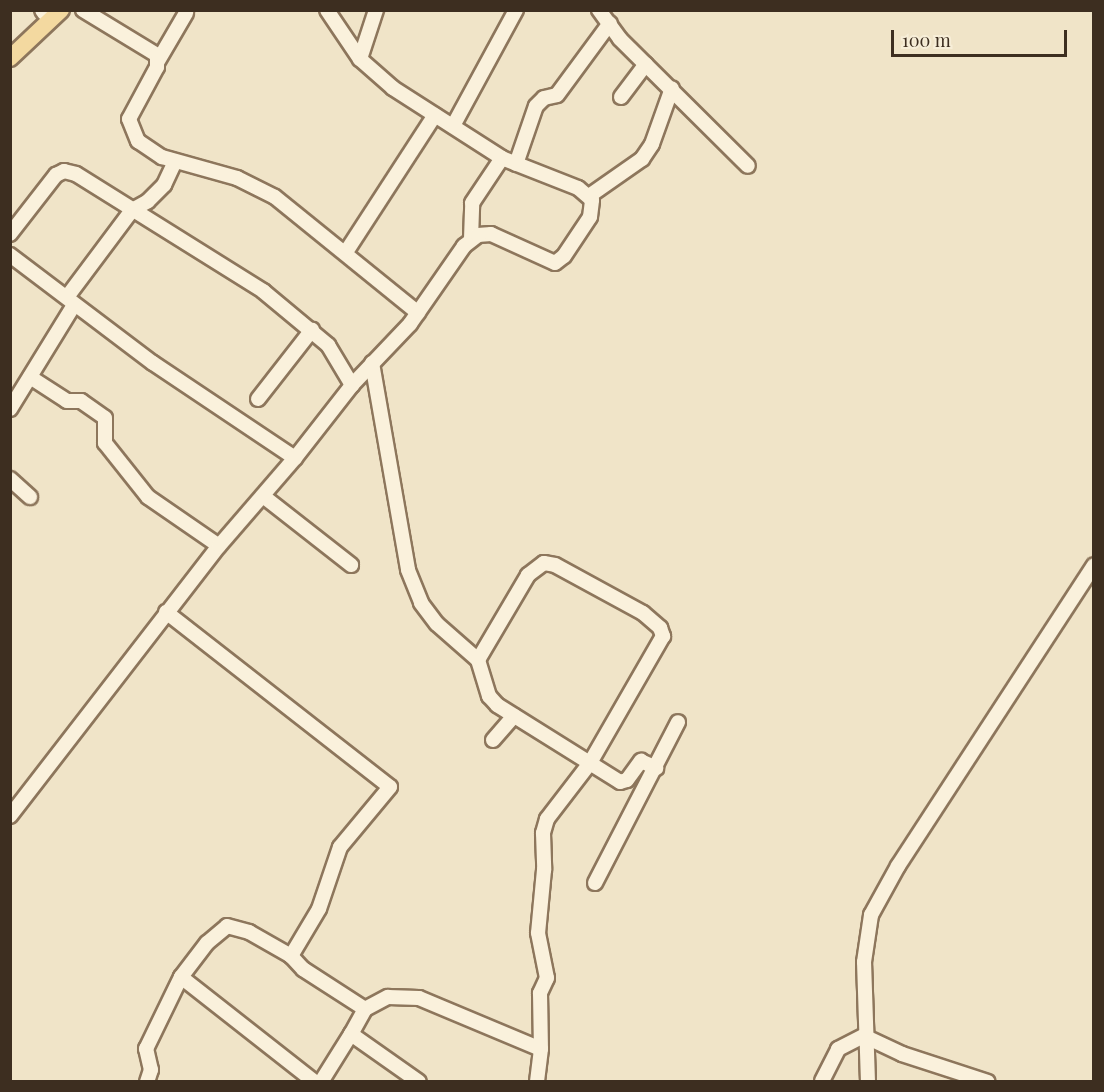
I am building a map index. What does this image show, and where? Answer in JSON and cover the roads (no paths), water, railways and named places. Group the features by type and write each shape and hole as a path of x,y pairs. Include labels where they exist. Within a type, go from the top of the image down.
{"main road":[{"path":"10,58 61,10"},
{"path":"10,44 44,11"}],"street":[{"path":"83,10 151,49 158,61"},
{"path":"327,10 360,59 393,88 502,158 578,188 589,196 593,206 590,217 557,262 547,262 491,234 471,239"},
{"path":"360,59 376,10"},
{"path":"453,126 516,10"},
{"path":"599,10 646,64 748,166"},
{"path":"186,14 131,112 130,124 145,147 175,161 256,187 296,211 418,313"},
{"path":"516,164 536,106 544,98 557,95 610,23"},
{"path":"621,97 646,64"},
{"path":"589,196 642,159 652,144 672,88"},
{"path":"346,252 435,115"},
{"path":"10,816 219,546 295,458 353,384 418,313 471,239 472,203 502,158"},
{"path":"10,409 71,301 132,210 148,201 164,185 175,161"},
{"path":"10,234 56,175 64,171 87,180 263,291 312,330 336,356 353,384"},
{"path":"10,255 153,363 295,458"},
{"path":"258,399 312,330"},
{"path":"369,366 412,582 437,624 478,660 489,696 514,716 623,782 640,761 656,768"},
{"path":"30,377 67,401 81,401 105,418 105,443 148,497 219,546"},
{"path":"10,479 30,497"},
{"path":"263,496 351,565"},
{"path":"478,660 528,575 540,564 555,565 655,621 663,636 590,763 547,819 543,833 538,933 542,988 541,1049 537,1082"},
{"path":"868,1082 864,1036 865,947 879,897 1094,565"},
{"path":"166,612 390,787 340,847 319,909 291,956"},
{"path":"493,740 514,716"},
{"path":"595,883 678,722"},
{"path":"147,1082 151,1070 146,1049 181,977 207,943 228,926 249,932 291,956 303,969 365,1010"},
{"path":"181,977 315,1082"},
{"path":"321,1082 365,1010 388,996 419,998 541,1049"},
{"path":"351,1034 419,1082"},
{"path":"822,1081 838,1049 864,1036"},
{"path":"864,1036 902,1054 984,1081"}]}
